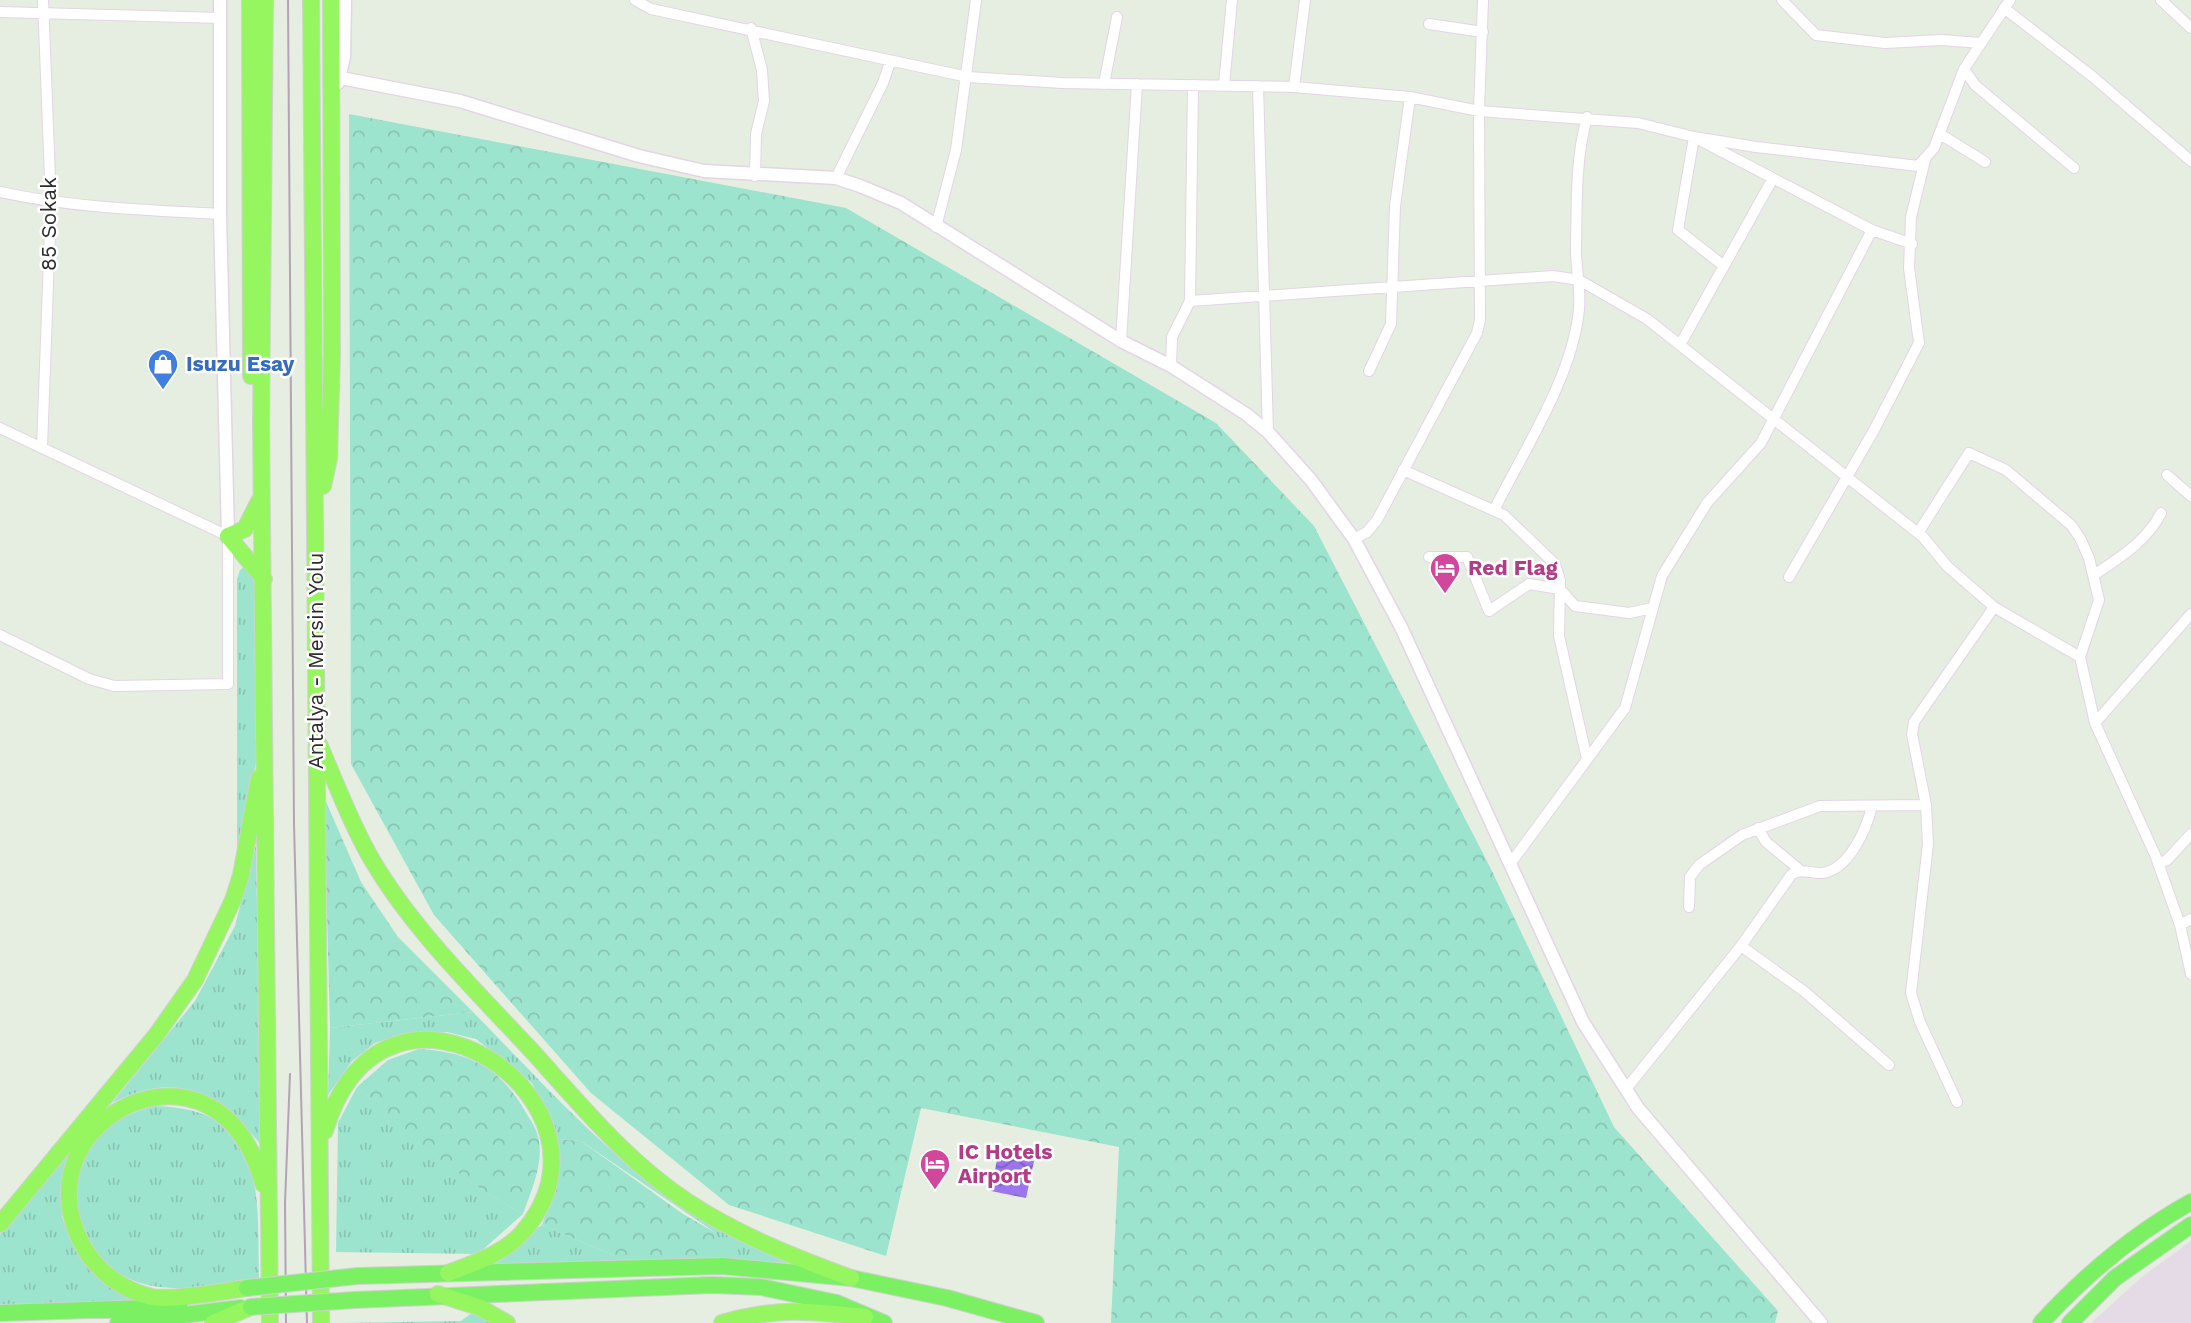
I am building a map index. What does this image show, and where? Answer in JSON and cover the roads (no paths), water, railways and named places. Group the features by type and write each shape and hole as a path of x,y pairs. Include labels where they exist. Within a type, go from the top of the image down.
{"highway":[{"path":"250,0 251,383 261,425"},
{"path":"265,0 261,425 270,1323"},
{"name":"Antalya - Mersin Yolu","path":"311,0 321,1323"},
{"path":"317,516 329,459 332,353 331,0"},
{"path":"262,495 245,529 228,536 264,579"},
{"path":"0,1224 157,1034 195,981 214,946 241,875 266,737"},
{"path":"316,737 371,858 400,904 495,1011 642,1167 687,1202 732,1228 850,1278"},
{"path":"321,1147 332,1108 346,1086 368,1059 396,1043 433,1038 466,1045 515,1076 533,1100 545,1123 552,1151 549,1187 537,1213 521,1234 491,1256 448,1273"},
{"path":"247,1288 155,1298 120,1285 96,1265 77,1235 70,1202 75,1163 95,1128 109,1116 145,1098 177,1096 209,1106 246,1139 258,1164 268,1204"},
{"path":"438,1294 481,1308 507,1323"},
{"path":"213,1323 251,1307"},
{"path":"722,1323 761,1312 811,1311 865,1317"}],"main road":[{"path":"2041,1323 2103,1264 2150,1227 2191,1202"},
{"path":"2070,1323 2115,1278 2191,1225"},
{"path":"0,1313 149,1308 247,1288 357,1276 722,1266 850,1278 1027,1321"},
{"path":"118,1323 251,1307 438,1294 712,1284 761,1287 837,1303 884,1323"}],"street":[{"name":"85 Sokak","path":"42,448 51,203 43,0"},
{"path":"0,635 89,679 114,686 228,684 228,536 220,214 220,0"},
{"path":"330,99 341,78 345,0"},
{"path":"635,0 651,9 968,77 1104,84 1294,87 1410,97 1479,111 1587,117 1638,123 1694,138 1855,160 1918,166 1926,160"},
{"path":"936,228 956,150 968,77 976,0"},
{"path":"1224,85 1232,0"},
{"path":"1294,87 1305,0"},
{"path":"1354,539 1367,532 1377,520 1476,333 1480,320 1479,111 1483,0"},
{"path":"1782,0 1816,35 1885,43 1942,40 1980,43"},
{"path":"2161,0 2191,27"},
{"path":"1790,578 1848,477 1919,343 1909,268 1913,201 1926,160 1940,134 1964,69 2007,4 2191,161"},
{"path":"0,12 221,18"},
{"path":"1104,84 1117,17"},
{"path":"1429,24 1483,32"},
{"path":"751,29 762,70 764,102 757,134 755,176"},
{"path":"836,178 884,83 890,62"},
{"path":"1964,69 1975,85 2074,168"},
{"path":"341,78 460,101 639,156 704,171 755,176 836,178 901,203 936,228 1121,341 1171,366 1247,414 1268,432 1311,480 1354,539 1401,627 1583,1022 1638,1108 1721,1209 1821,1323"},
{"path":"1121,341 1137,84"},
{"path":"1171,366 1172,337 1190,301 1193,85"},
{"path":"1258,86 1268,432"},
{"path":"1369,371 1385,342 1391,324 1395,206 1410,97"},
{"path":"1494,510 1555,389 1573,342 1579,309 1576,184 1580,143 1587,117"},
{"path":"1940,134 1985,162"},
{"path":"1694,138 1872,230 1912,244"},
{"path":"1694,138 1678,230 1724,265"},
{"path":"1681,344 1772,180"},
{"path":"0,191 51,203 220,214"},
{"path":"1510,864 1625,708 1662,576 1707,503 1761,443 1872,230"},
{"path":"1190,301 1265,298 1553,276 1579,280 1647,319 1681,344 1918,533 1948,568 1994,607 2080,657"},
{"path":"0,428 228,536"},
{"path":"1918,533 1969,453 2006,470 2071,525 2080,538 2094,575 2099,600 2097,613 2080,657 2095,723 2158,864 2180,925 2191,974"},
{"path":"1403,470 1504,515 1555,564 1560,589 1559,636 1587,760"},
{"path":"2166,475 2191,496"},
{"path":"2094,575 2135,545 2155,525 2161,513"},
{"path":"1429,557 1467,557 1489,611 1529,584 1560,589 1575,606 1629,613 1653,608"},
{"path":"1957,1102 1920,1022 1910,993 1924,893 1927,805 1912,734 1914,722 1994,607"},
{"path":"2095,723 2191,614"},
{"path":"1689,908 1688,885 1699,865 1725,845 1758,828 1820,806 1927,805"},
{"path":"1758,828 1766,842 1800,870 1822,873 1840,865 1868,822 1872,806"},
{"path":"2158,864 2167,860 2191,834"},
{"path":"1626,1089 1741,946 1791,875 1800,870"},
{"path":"2180,925 2191,919"},
{"path":"1741,946 1805,992 1889,1065"}],"water":[{"path":"998,1154 1034,1161 1026,1198 991,1191"}],"tram line":[{"path":"288,0 294,824 307,1323"},
{"path":"286,1323 285,1203 290,1074"}],"place":[{"name":"Isuzu Esay","path":"163,391"},
{"name":"Red Flag","path":"1445,595"},
{"name":"IC Hotels Airport","path":"935,1191"}]}
